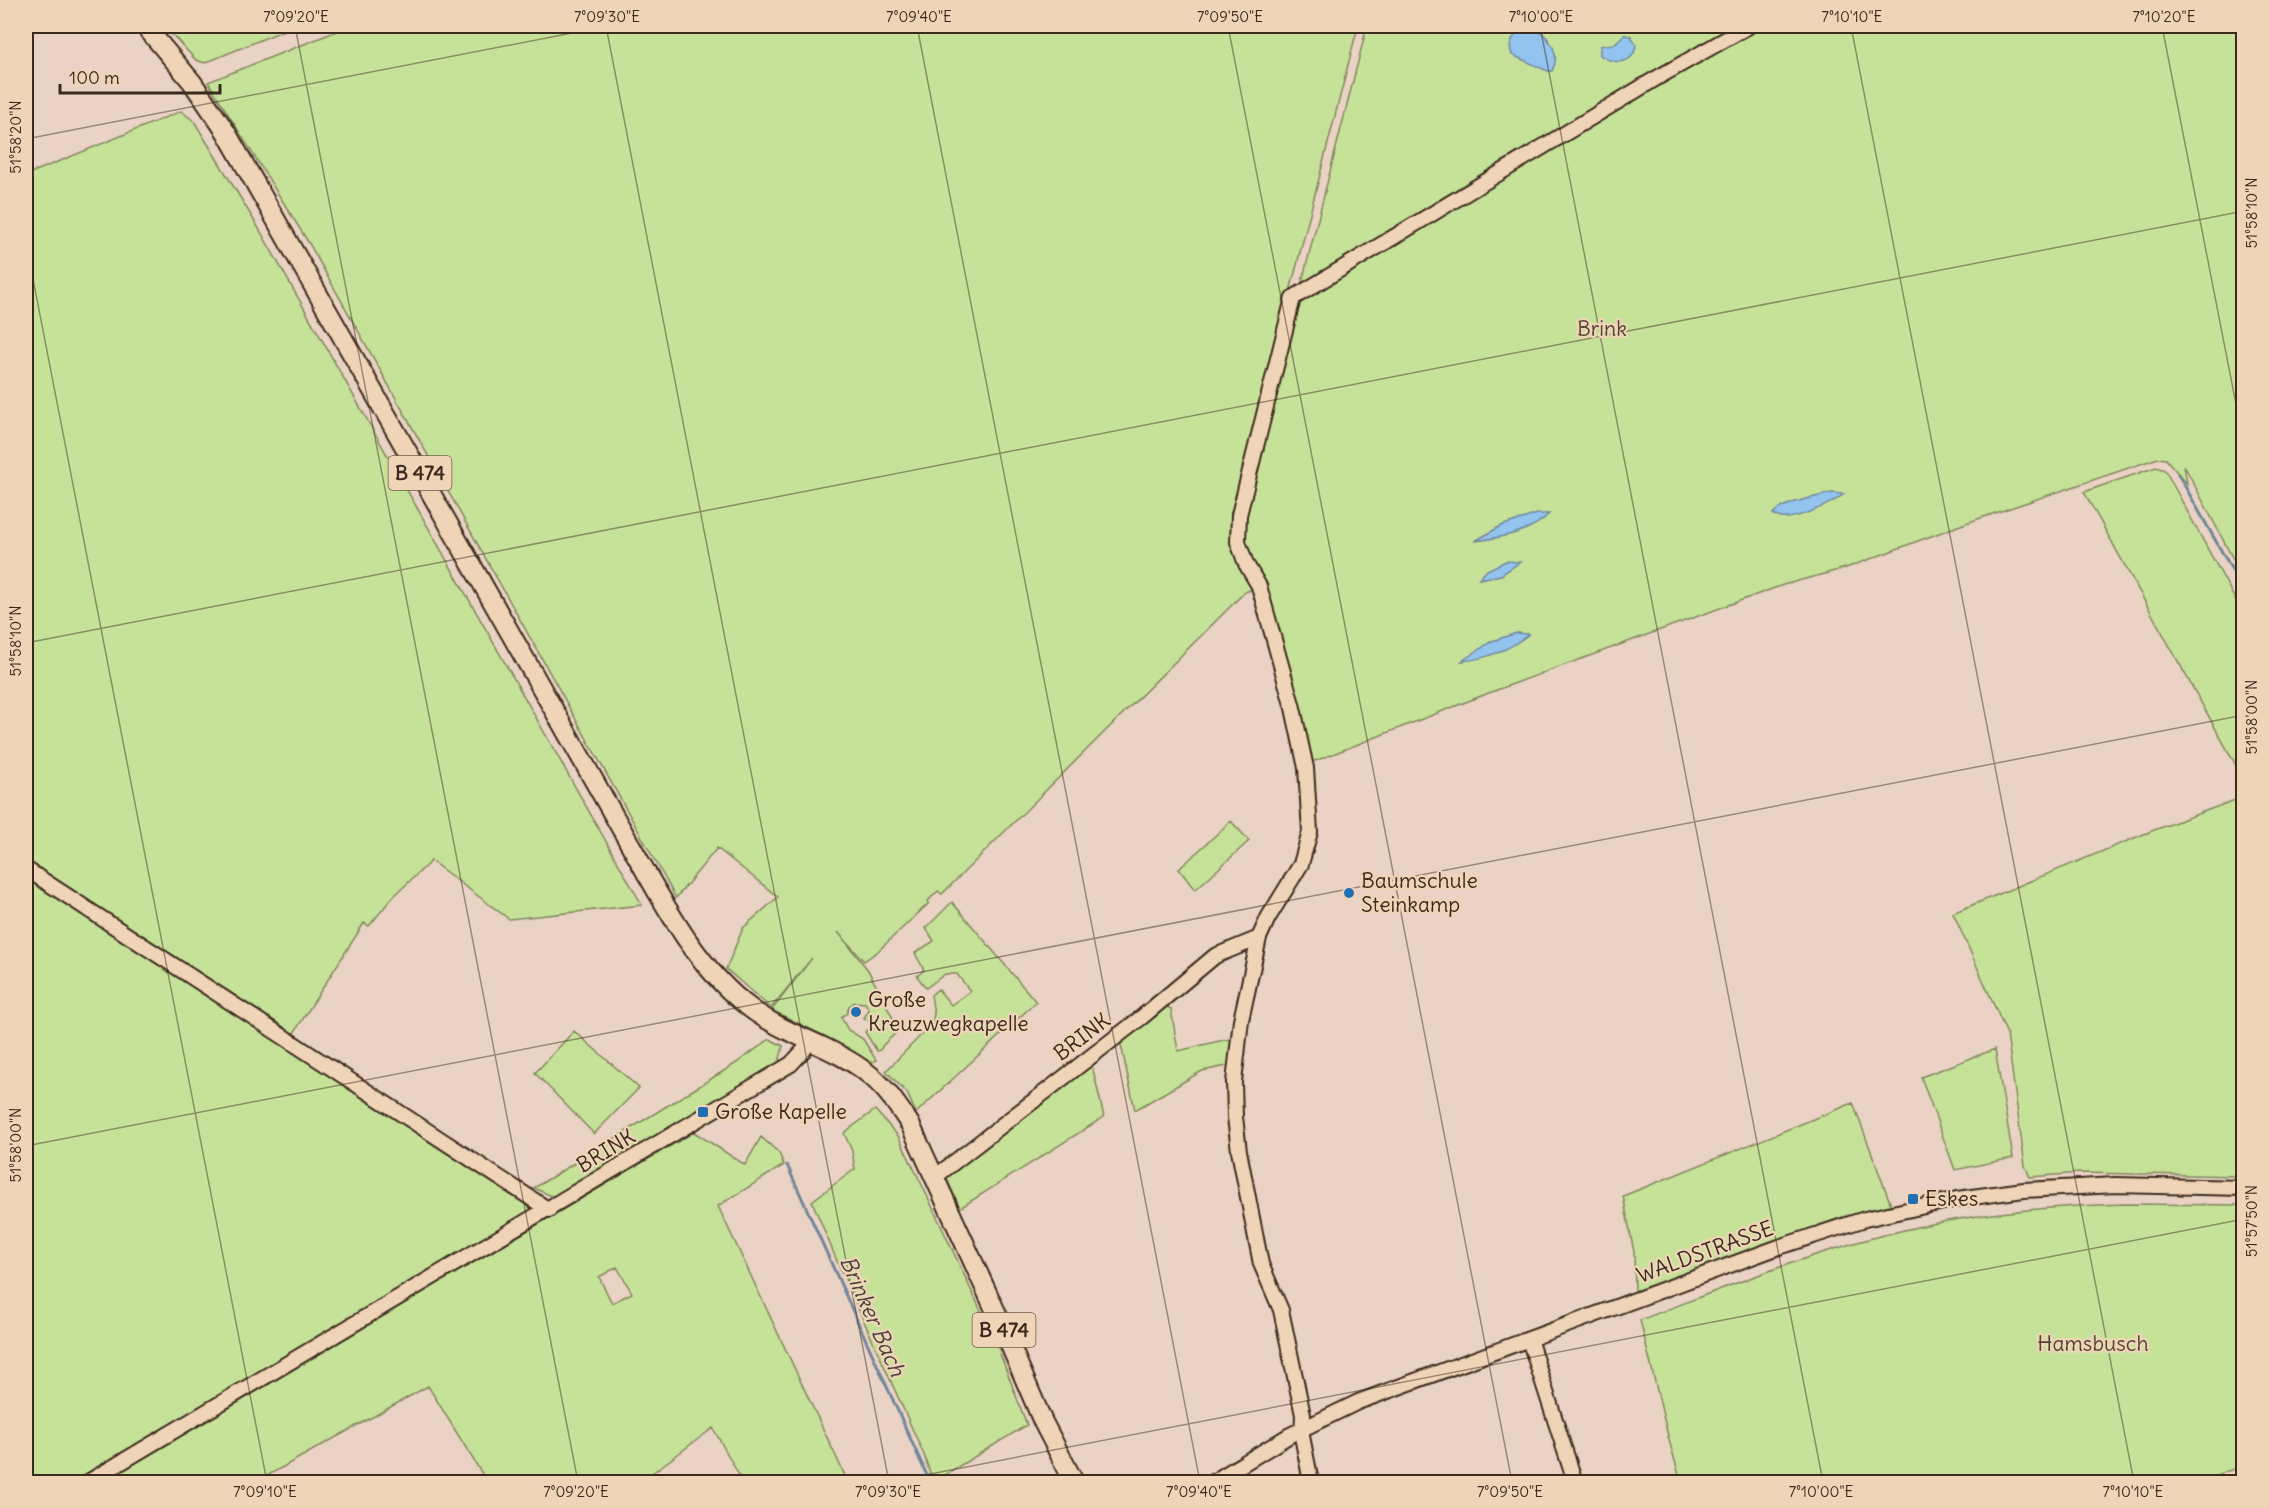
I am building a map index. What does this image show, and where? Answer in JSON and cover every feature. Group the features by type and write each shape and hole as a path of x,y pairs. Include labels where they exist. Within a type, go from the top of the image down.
{"main road":[{"name":"B 474","path":"145,26 192,82 231,141 681,930 711,971 751,1009 858,1066 885,1089 910,1124 1043,1422 1074,1482"}],"street":[{"path":"1311,1482 1302,1436 1303,1415 1281,1310 1261,1264 1239,1151 1234,1082 1241,1020 1259,938 1268,918 1301,864 1310,831 1306,768 1293,708 1259,586 1245,564 1238,542 1239,515 1293,298 1655,79 1749,26"},
{"path":"26,868 549,1210"},
{"name":"BRINK","path":"935,1177 1150,1011 1215,956 1259,938"},
{"name":"BRINK","path":"88,1482 549,1210 791,1064 804,1050 808,1041"},
{"name":"WALDSTRASSE","path":"1213,1482 1303,1428 1358,1402 1779,1247 1849,1224 1914,1207 1982,1195 2070,1186 2244,1188"},
{"path":"1529,1339 1575,1482"}],"green space":[{"path":"164,26 294,26 205,63 196,60"},
{"path":"350,26 1358,26 1237,499 1236,552 1253,589 1245,592 942,894 938,891 928,901 929,903 877,952 864,961 838,932 868,970 899,1030 877,1051 865,1032 870,1028 874,1029 875,1024 864,1018 869,1010 865,1003 855,1002 849,1006 847,1013 841,1017 848,1030 863,1039 876,1060 868,1065 834,1041 772,1010 812,958 771,1008 726,969 743,928 778,897 717,848 676,898 310,245 208,82"},
{"name":"Brink","path":"1367,26 2243,26 2243,578 2184,465 2187,484 2166,459 2158,458 1966,523 1846,568 1783,585 1494,691 1310,763 1295,687 1267,606 1238,534"},
{"path":"181,111 194,121 258,227 642,905 509,919 431,861 392,898 369,926 364,923 285,1047 535,1210 76,1482 26,1482 26,175"},
{"path":"2156,467 2165,470 2243,614 2243,778 2084,492"},
{"path":"2243,797 2243,1176 2080,1173 2030,1177 2025,1166 2007,1034 1953,913 2149,832"},
{"path":"1231,821 1249,841 1195,890 1179,869"},
{"path":"952,902 1036,1002 916,1113 907,1093 886,1071 932,1024 934,1014 931,995 938,989 951,1005 970,991 957,974 945,974 926,988 917,976 924,970 915,953 934,941 926,928"},
{"path":"1164,1005 1171,1009 1178,1051 1236,1038 1232,1065 1202,1071 1135,1110 1120,1040"},
{"path":"574,1031 639,1088 594,1134 535,1073"},
{"path":"770,1039 783,1046 779,1063 556,1198 534,1188 735,1064"},
{"path":"1995,1049 2013,1158 1955,1170 1921,1077"},
{"path":"1091,1061 1104,1117 960,1208 945,1175"},
{"path":"1853,1103 1891,1205 1842,1217 1635,1291 1634,1252 1623,1196"},
{"path":"875,1110 898,1136 922,1185 996,1343 1027,1425 933,1482 924,1455 812,1201 855,1169 852,1151 844,1133"},
{"path":"694,1132 745,1165 761,1137 779,1153 784,1165 718,1206 848,1482 734,1482 740,1477 713,1428 640,1482 487,1482 428,1386 256,1482 102,1482","holes":["617,1267 632,1293 612,1303 599,1277"]},
{"name":"Hamsbusch","path":"2125,1204 2243,1205 2243,1467 2227,1471 2205,1482 1681,1482 1640,1320 1803,1259 1904,1230 2014,1211"}],"water":[{"path":"1530,27 1542,33 1554,50 1555,64 1552,71 1512,55 1510,45 1514,37 1517,33"},
{"path":"1624,35 1631,36 1636,45 1632,56 1627,60 1617,62 1600,55 1600,46 1614,44"},
{"path":"1832,493 1844,494 1805,514 1781,518 1773,514 1792,503"},
{"path":"1537,514 1549,514 1524,530 1475,541 1501,526"},
{"path":"1506,561 1520,562 1501,575 1479,579 1487,570"},
{"path":"1517,633 1529,634 1514,645 1497,653 1462,661 1492,641"}],"waterway":[{"path":"2178,474 2244,591"},
{"name":"Brinker Bach","path":"787,1165 929,1480"}],"place":[{"name":"Baumschule Steinkamp","path":"1349,893"},
{"name":"Große Kreuzwegkapelle","path":"856,1012"},
{"name":"Große Kapelle","path":"703,1112"},
{"name":"Eskes","path":"1913,1199"}]}
